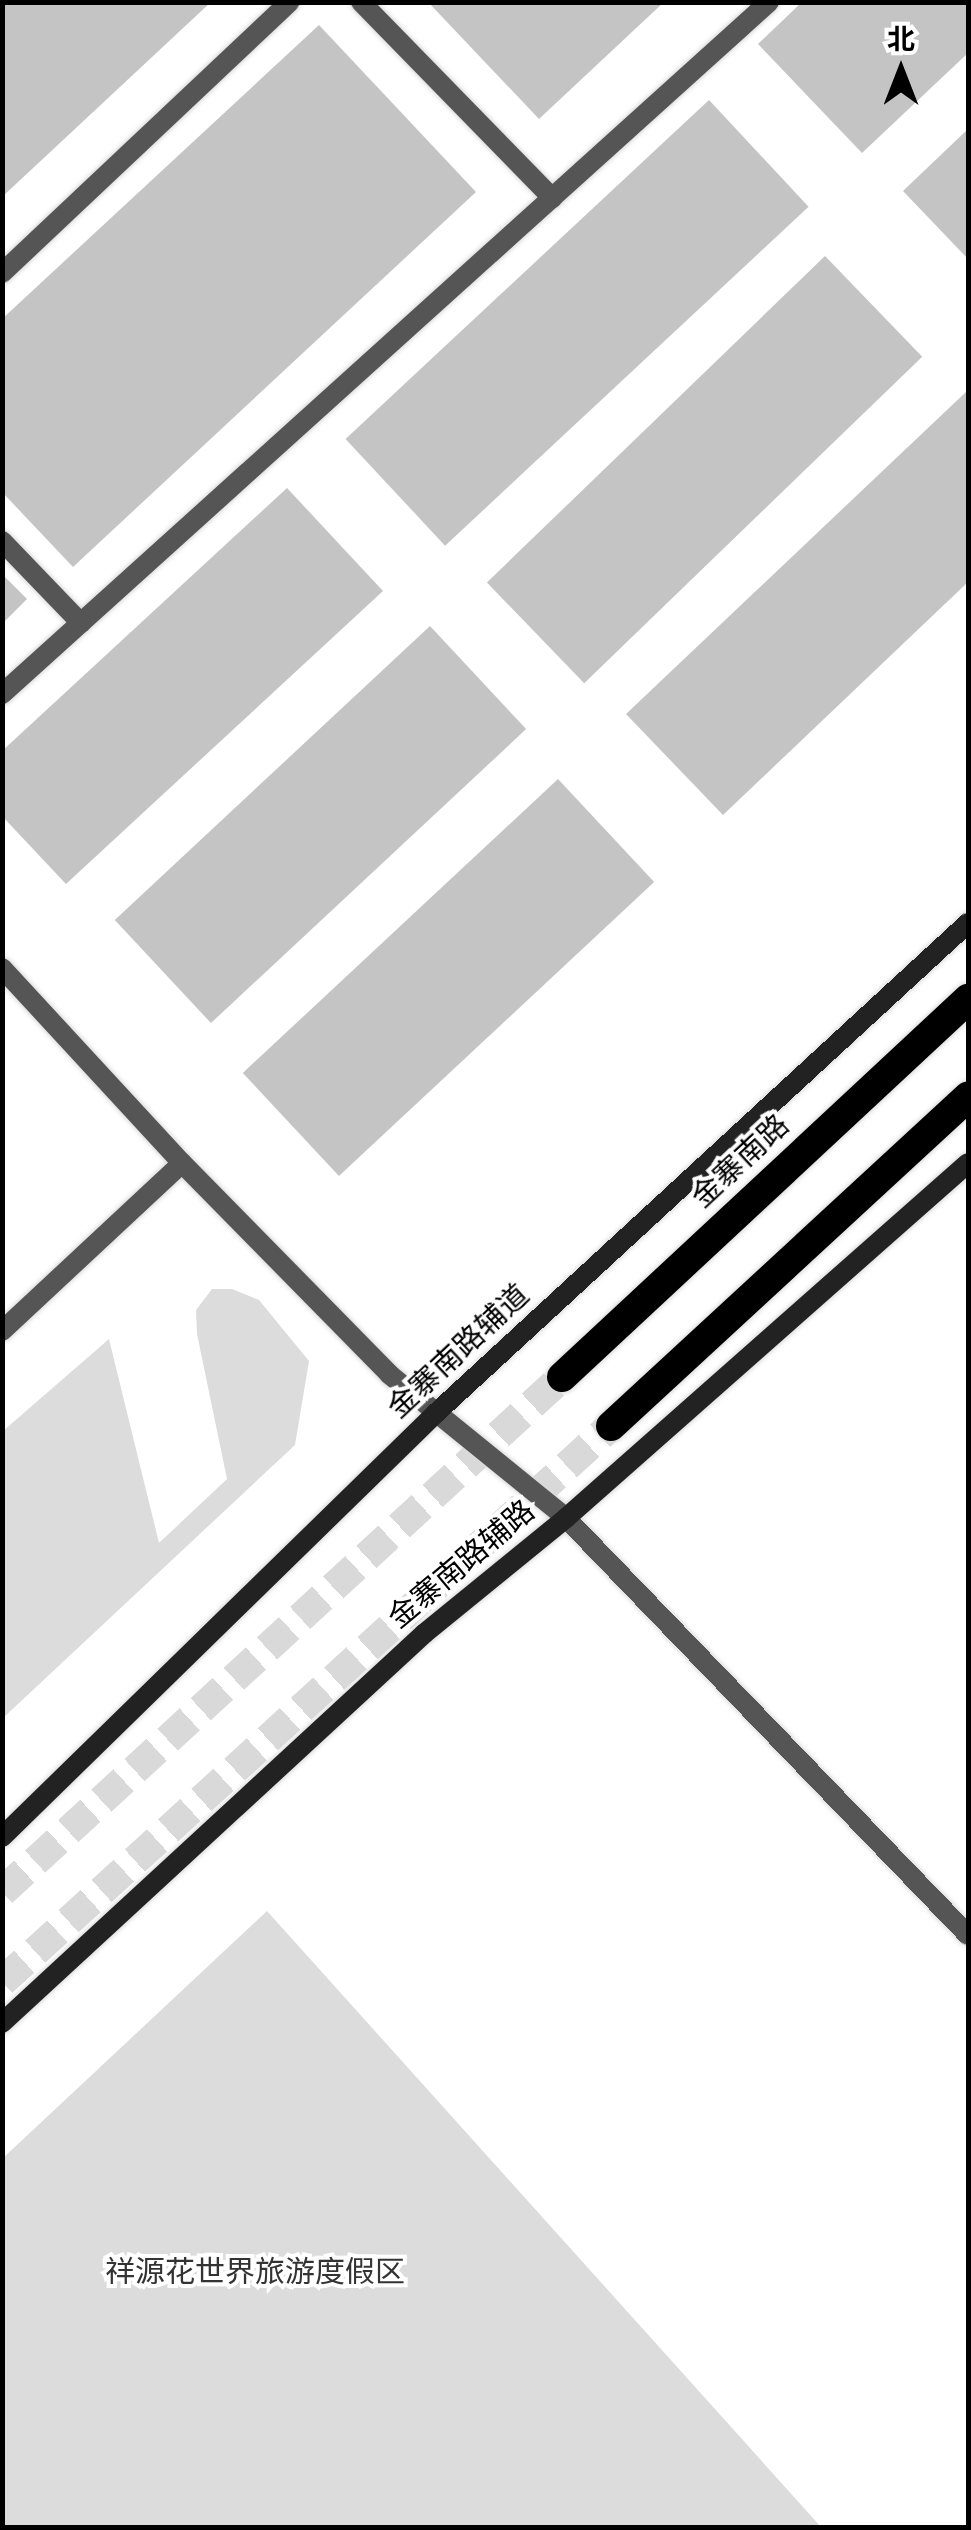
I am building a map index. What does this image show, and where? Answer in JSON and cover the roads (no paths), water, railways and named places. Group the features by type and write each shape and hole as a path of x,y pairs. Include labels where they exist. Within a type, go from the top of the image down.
{"highway":[{"name":"金寨南路","path":"562,1377 968,999"},
{"path":"611,1426 968,1096"}],"street":[{"path":"2,273 290,2"},
{"path":"362,2 552,198"},
{"path":"2,694 769,2"},
{"path":"2,541 81,623"},
{"name":"金寨南路辅道","path":"2,1838 436,1413 968,923"},
{"path":"2,968 182,1163 390,1374 566,1518 968,1935"},
{"name":"金寨南路辅路","path":"2,2022 425,1633 566,1518 968,1162"},
{"path":"2,1331 182,1163"}],"tunnel":[{"path":"2,1892 562,1377"},
{"path":"2,1982 611,1426"}],"park label":[{"name":"祥源花世界旅游度假区","path":"255,2273"}]}
